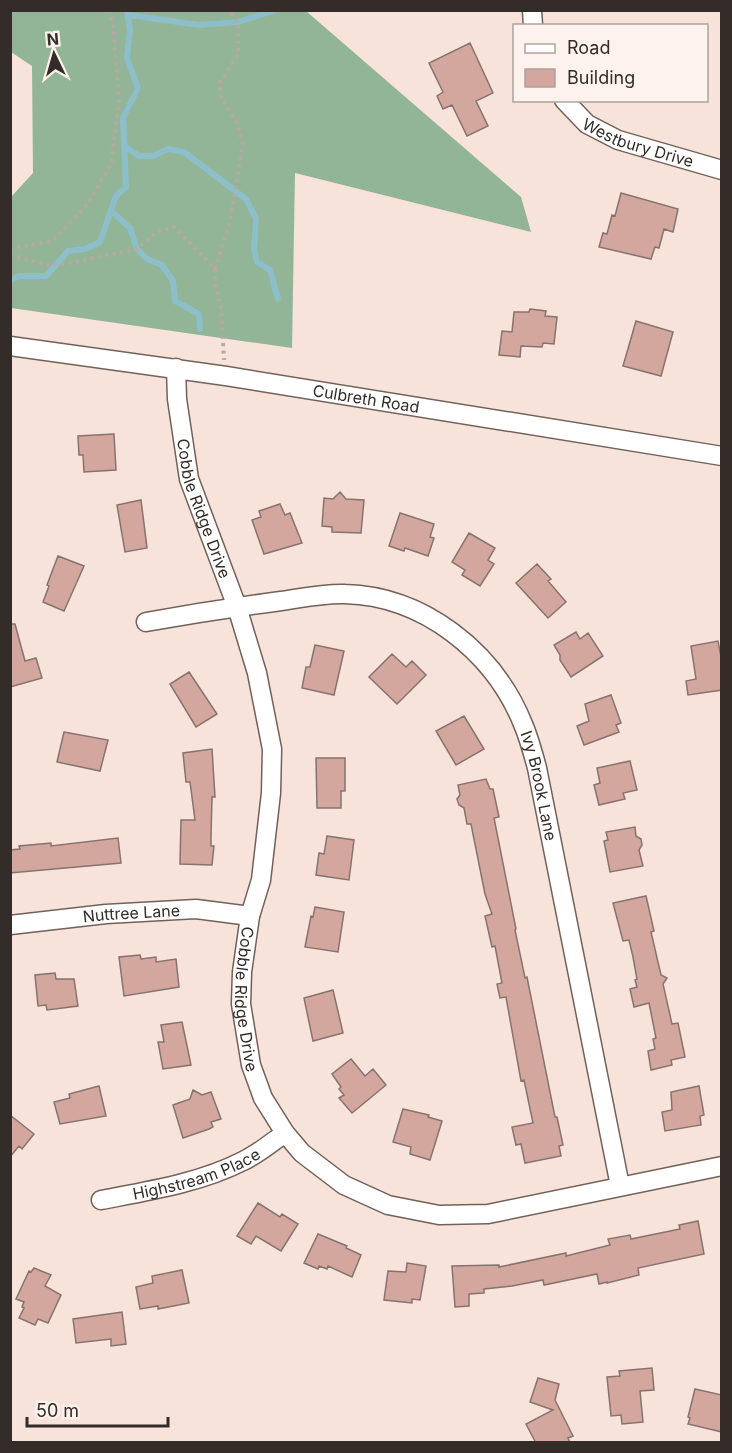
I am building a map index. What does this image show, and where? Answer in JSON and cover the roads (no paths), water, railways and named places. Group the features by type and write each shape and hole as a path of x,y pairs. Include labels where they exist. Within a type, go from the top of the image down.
{"street":[{"name":"Westbury Drive","path":"566,102 587,124 618,140 722,170"},
{"name":"Culbreth Road","path":"10,346 176,368 721,453"},
{"name":"Cobble Ridge Drive","path":"176,368 177,399 189,479 237,607 257,673 273,762 261,880 250,916 242,972 241,1004 250,1065 263,1098 285,1133 302,1153 344,1185 388,1205 439,1215 488,1214 722,1166"},
{"name":"Ivy Brook Lane","path":"146,622 237,607 345,594 403,604 431,618 460,638 484,660 507,693 524,724 537,768 620,1186"},
{"name":"Nuttree Lane","path":"10,925 106,914 196,909 250,916"},
{"name":"Highstream Place","path":"101,1200 214,1173 240,1163 285,1133"}],"waterway":[{"path":"10,281 18,276 46,276 68,251 85,249 100,242 116,196 126,187 123,118 138,88 127,58 130,30 127,10"},
{"path":"128,15 200,25 238,22 273,11"},
{"path":"124,146 139,156 153,156 168,149 184,152 246,199 256,219 254,250 257,262 270,270 278,299"},
{"path":"111,211 130,228 137,249 147,259 162,265 173,281 175,301 199,314 200,329"}]}
